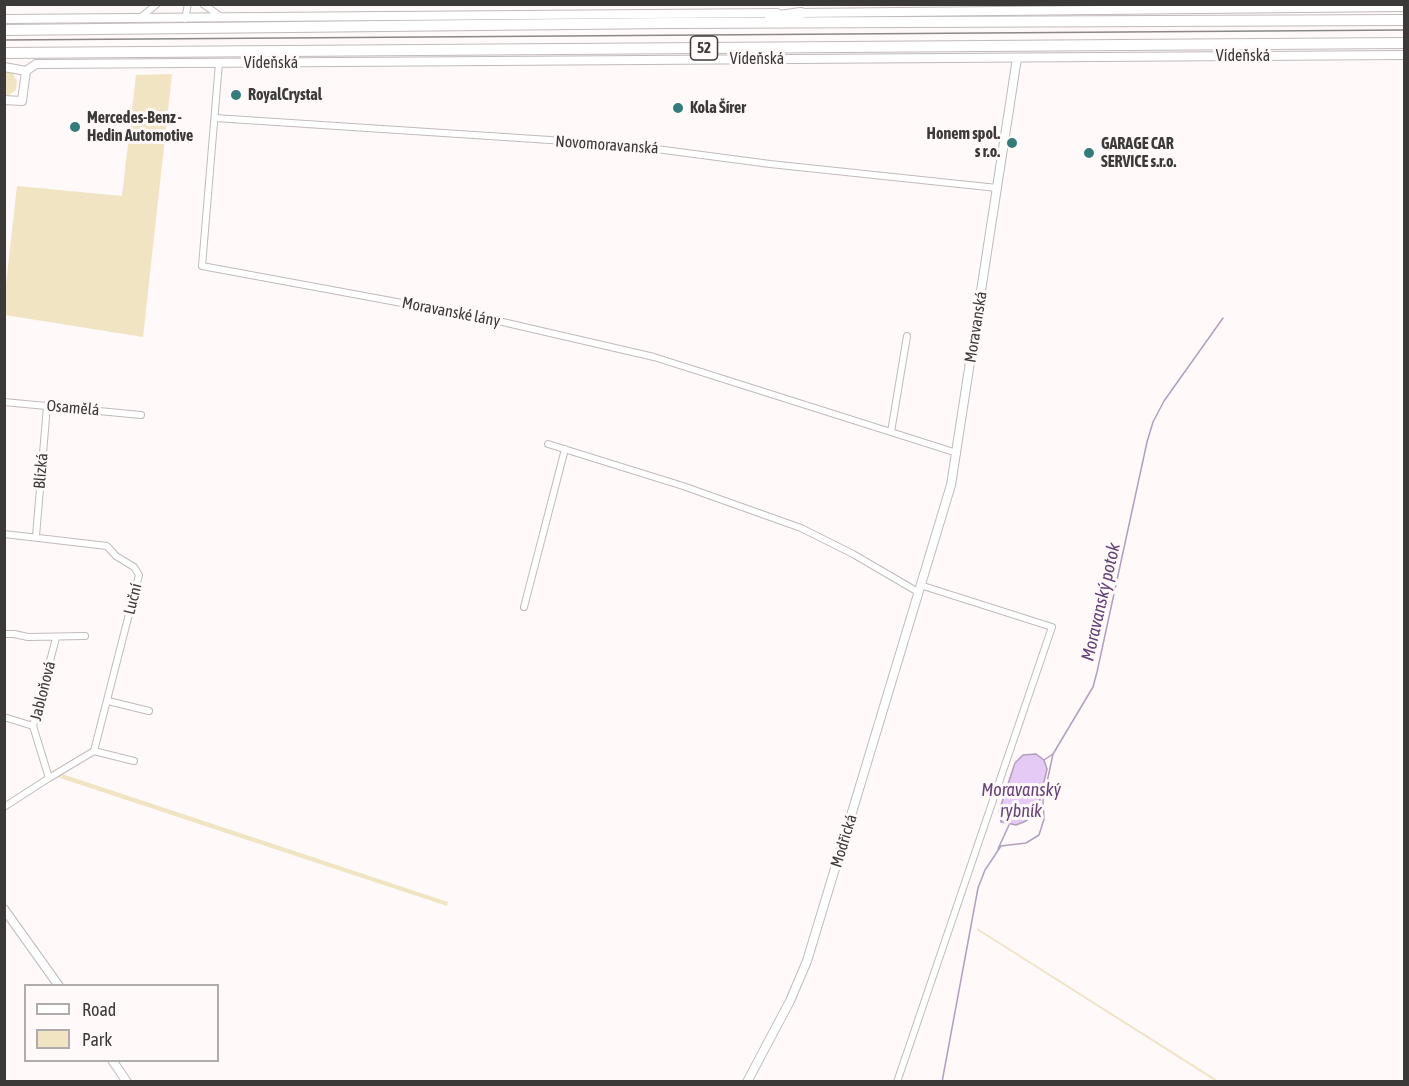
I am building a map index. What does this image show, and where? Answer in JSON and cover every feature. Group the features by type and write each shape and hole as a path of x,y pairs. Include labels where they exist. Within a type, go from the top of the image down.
{"highway":[{"path":"671,23 761,18 801,13"},
{"name":"52","path":"4,30 671,23 1404,20"},
{"name":"Vídeňská","path":"4,53 1404,43"}],"street":[{"path":"140,18 157,4"},
{"path":"185,19 188,4"},
{"path":"203,4 224,18"},
{"path":"4,19 801,13 1025,8 1404,7"},
{"name":"Vídeňská","path":"4,67 26,71 36,64 1404,55"},
{"name":"Moravanská","path":"919,588 951,485 957,453 1017,58"},
{"name":"Moravanské lány","path":"219,63 202,266 494,320 654,357 957,453"},
{"path":"4,100 22,101 26,71"},
{"name":"Novomoravanská","path":"215,118 626,145 772,164 997,188"},
{"path":"891,432 907,336"},
{"name":"Osamělá","path":"4,402 141,415"},
{"name":"Blízká","path":"36,536 47,406"},
{"path":"548,444 683,486 801,528 919,588 1052,627 897,1082"},
{"path":"524,607 565,449"},
{"path":"4,534 36,536"},
{"name":"Luční","path":"36,536 107,546 116,556 134,567 139,575 94,750"},
{"name":"Modřická","path":"747,1082 790,1001 807,961 919,588"},
{"name":"Jabloňová","path":"4,634 56,638 85,636"},
{"name":"Jabloňová","path":"49,778 33,726 56,638"},
{"path":"108,701 149,711"},
{"path":"4,717 33,726"},
{"path":"4,807 94,750 134,761"},
{"path":"4,909 58,984"},
{"path":"113,1062 127,1082"}],"green space":[{"path":"5,71 12,72 17,81 16,90 9,95 5,95"},
{"path":"172,74 143,337 5,315 5,293 17,186 122,196 136,75"},
{"path":"62,774 448,902 447,906 57,777"},
{"path":"977,928 1219,1081 1215,1081"}],"water":[{"name":"Moravanský rybník","path":"1036,754 1044,760 1047,769 1037,812 1026,821 1016,825 1001,822 999,811 1015,763 1023,755"}],"waterway":[{"name":"Moravanský potok","path":"942,1082 978,888 985,870 1001,846 1026,843 1039,835 1044,819 1043,801 1053,754 1093,687 1153,422 1164,401 1223,318"},
{"name":"Moravanský potok","path":"1044,760 1053,754"},
{"path":"998,849 1009,825"}],"tram line":[{"path":"4,40 1404,30"}],"place":[{"name":"RoyalCrystal","path":"236,95"},
{"name":"Kola Šírer","path":"678,108"},
{"name":"Mercedes-Benz - Hedin Automotive","path":"75,127"},
{"name":"Honem spol. s r.o.","path":"1012,143"},
{"name":"GARAGE CAR SERVICE s.r.o.","path":"1089,153"}]}
